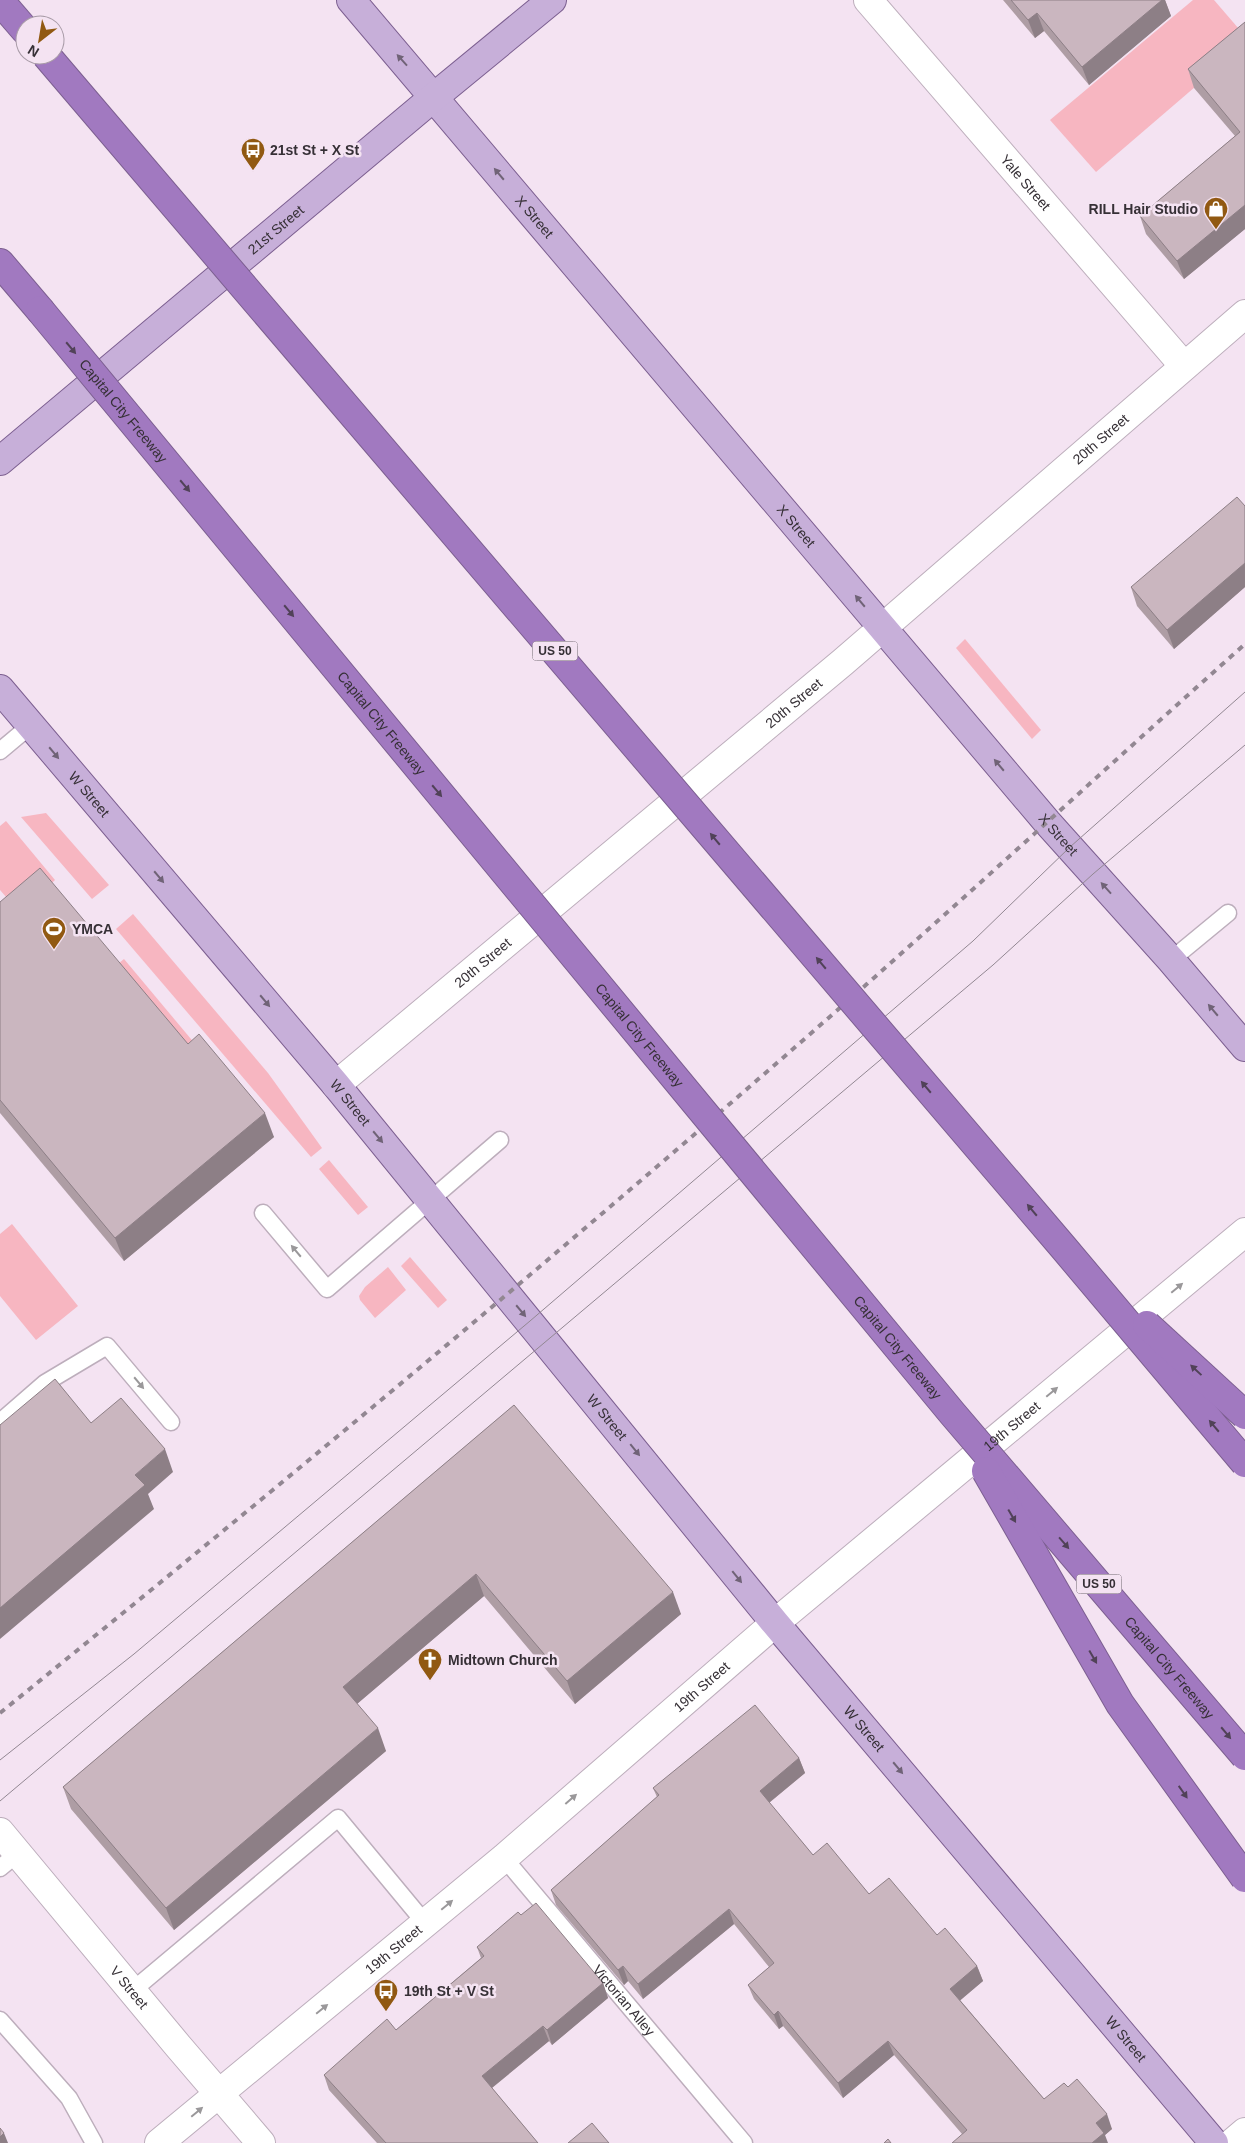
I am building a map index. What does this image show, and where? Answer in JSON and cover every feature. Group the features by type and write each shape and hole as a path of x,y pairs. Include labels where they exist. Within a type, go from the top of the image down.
{"highway":[{"path":"0,0 15,18"},
{"name":"US 50","path":"55,65 1245,1463"},
{"name":"Capital City Freeway","path":"0,263 952,1413 1245,1756"},
{"name":"Capital City Freeway","path":"0,268 40,310"},
{"path":"1063,1247 1245,1415"},
{"path":"952,1413 1120,1704 1245,1878"}],"main road":[{"name":"X Street","path":"352,0 882,628 1048,822 1171,960 1245,1047"},
{"name":"21st Street","path":"0,462 434,96 552,0"},
{"name":"W Street","path":"0,689 336,1085 775,1623 1214,2143"}],"street":[{"name":"Yale Street","path":"868,0 1184,366"},
{"name":"20th Street","path":"336,1085 882,628 1245,314"},
{"name":"19th Street","path":"159,2143 504,1858 775,1623 1245,1232"},
{"name":"V Street","path":"0,1832 9,1861 132,1991 261,2143"},
{"path":"1232,2143 1245,2132"}],"lane":[{"path":"0,751 31,725"},
{"path":"1171,960 1228,913"},
{"path":"263,1213 327,1289 500,1140"},
{"path":"0,1422 45,1383 107,1346 172,1422"},
{"path":"132,1991 338,1818 425,1923"},
{"name":"Victorian Alley","path":"504,1858 744,2143"},
{"path":"0,2020 69,2098 94,2143"}],"shaded area":[{"path":"1193,0 1214,0 1245,36 1245,44 1096,172 1050,120"},
{"path":"965,639 1041,730 1032,739 956,648"},
{"path":"46,813 109,885 92,899 21,817"},
{"path":"6,821 55,880 20,913 0,890 0,826"},
{"path":"133,914 268,1073 322,1148 311,1157 116,929"},
{"path":"124,959 201,1051 190,1060 113,968"},
{"path":"329,1160 368,1207 358,1215 319,1169"},
{"path":"12,1224 78,1306 36,1340 0,1296 0,1234"},
{"path":"410,1257 447,1300 438,1308 401,1266"},
{"path":"388,1267 406,1290 375,1318 360,1300 359,1296 365,1287"}],"building":[{"path":"1011,0 1162,0 1082,67 1037,13 1028,20"},
{"path":"1245,22 1245,205 1177,261 1140,216 1240,132 1188,69"},
{"path":"1237,497 1245,506 1245,563 1167,630 1131,587"},
{"path":"40,868 188,1044 199,1034 265,1113 115,1238 0,1100 0,902"},
{"path":"55,1379 91,1423 121,1398 165,1449 135,1475 145,1485 0,1608 0,1425"},
{"path":"514,1405 673,1592 567,1681 476,1574 343,1687 378,1728 166,1908 63,1787"},
{"path":"755,1705 799,1758 760,1791 813,1855 827,1843 869,1894 889,1878 937,1935 945,1928 977,1966 950,1989 1044,2099 1064,2083 1068,2087 1077,2079 1107,2114 1096,2123 1104,2133 1092,2143 952,2143 967,2130 888,2041 838,2083 778,2011 774,2015 748,1985 774,1963 729,1909 638,1984 623,1966 618,1970 551,1890 659,1795 653,1788"},
{"path":"536,1903 603,1983 547,2030 543,2026 482,2076 538,2143 386,2143 324,2075 387,2019 396,2030 484,1956 477,1947 518,1912 521,1915"},
{"path":"592,2123 609,2143 568,2143"},
{"path":"0,2128 4,2133 0,2137"}],"tram line":[{"path":"0,1760 134,1654 530,1321 973,941 1070,847 1245,692"},
{"path":"0,1801 993,965 1093,874 1245,745"}],"railway":[{"path":"0,1713 392,1391 682,1145 896,958 1245,644"}],"place":[{"name":"21st St + X St","path":"253,171"},
{"name":"RILL Hair Studio","path":"1216,230"},
{"name":"YMCA","path":"54,950"},
{"name":"Midtown Church","path":"430,1681"},
{"name":"19th St + V St","path":"386,2012"}]}
